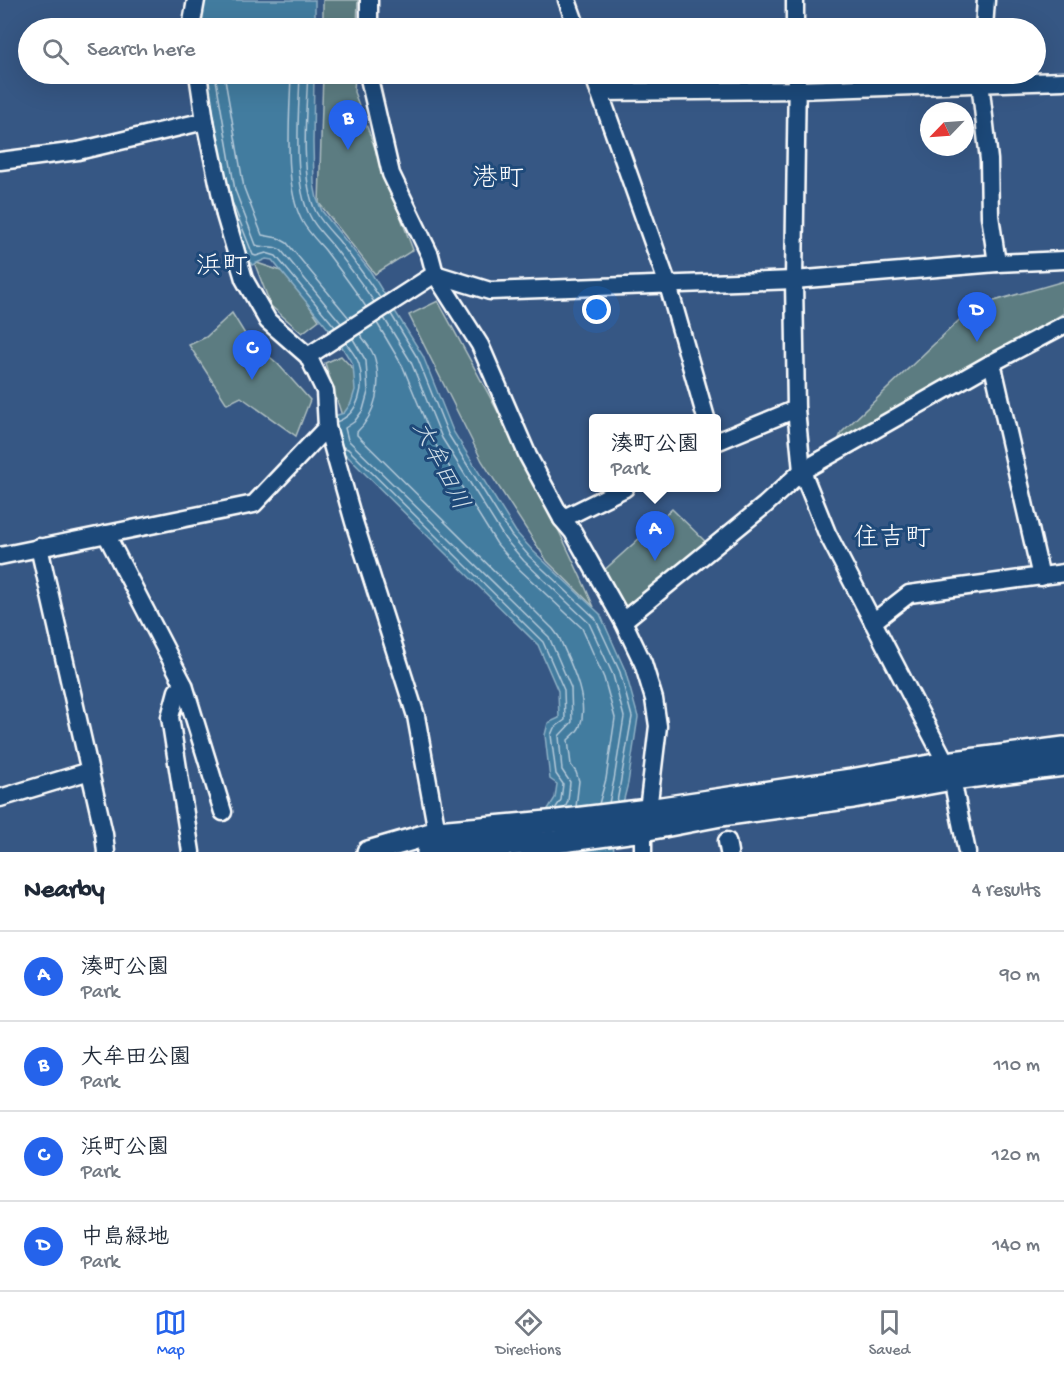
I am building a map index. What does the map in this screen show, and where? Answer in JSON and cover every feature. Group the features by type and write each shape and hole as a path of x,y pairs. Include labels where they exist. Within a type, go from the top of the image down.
{"street":[{"path":"193,18 196,0"},
{"path":"369,0 369,18"},
{"path":"567,0 573,18"},
{"path":"795,0 795,18"},
{"path":"985,18 986,0"},
{"path":"1046,80 1064,81"},
{"path":"199,84 225,215 244,279 268,321 308,356 325,391 327,427 357,533 416,716 436,832"},
{"path":"370,84 391,174 430,255 435,274 480,345 528,456 562,519 573,532 623,621 643,663 654,699 658,726 637,821 642,852"},
{"path":"596,84 668,285 705,414"},
{"path":"599,92 757,84"},
{"path":"797,84 794,280 796,409 802,471 827,533 949,771 967,852"},
{"path":"981,84 989,160 990,216 997,263"},
{"path":"0,161 78,150 205,121"},
{"path":"435,274 490,291 794,280 997,263 1064,260"},
{"path":"308,356 435,274"},
{"path":"623,621 765,505 802,471 990,364 1064,325"},
{"path":"990,364 1041,576"},
{"path":"721,440 796,409"},
{"path":"0,556 254,504 327,427"},
{"path":"562,519 617,492"},
{"path":"106,534 183,685 223,812"},
{"path":"39,547 104,834 106,852"},
{"path":"873,622 909,594 1064,573"},
{"path":"183,685 177,691 170,717 190,845"},
{"path":"949,771 1064,748"},
{"path":"428,852 440,849 555,842 637,821 851,780 949,771 1064,765"},
{"path":"0,798 90,771"},
{"path":"368,852 436,832 558,821 637,821"}],"green space":[{"path":"323,0 358,0 357,18 323,18"},
{"path":"323,84 354,84 354,92 413,250 375,274 319,203"},
{"path":"254,262 287,273 319,320 302,333 271,306"},
{"path":"1064,281 1064,313 833,454 841,433 973,307"},
{"path":"438,301 539,491 594,607 547,561 482,461 409,315"},
{"path":"232,313 248,339 277,363 310,400 296,436 241,397 227,404 189,345 206,337"},
{"path":"341,356 356,372 357,400 343,419 325,363"},
{"path":"672,509 712,548 623,621 600,574"}],"water":[{"path":"194,0 315,0 315,18 195,18"},
{"name":"大牟田川","path":"203,84 314,84 314,184 322,211 370,271 423,356 453,431 516,532 600,614 625,670 638,717 628,783 613,843 614,852 521,852 555,798 557,784 550,779 545,735 548,723 559,718 558,691 538,645 344,453 336,453 327,418 344,413 351,403 355,390 353,365 339,342 272,260 266,259 252,265 231,221 213,147"}],"place":[{"name":"大牟田公園","path":"348,150"},
{"name":"中島緑地","path":"977,342"},
{"name":"浜町公園","path":"252,380"},
{"name":"湊町公園","path":"655,561"}],"district":[{"name":"港町","path":"498,176"},
{"name":"浜町","path":"222,264"},
{"name":"住吉町","path":"892,536"}]}
